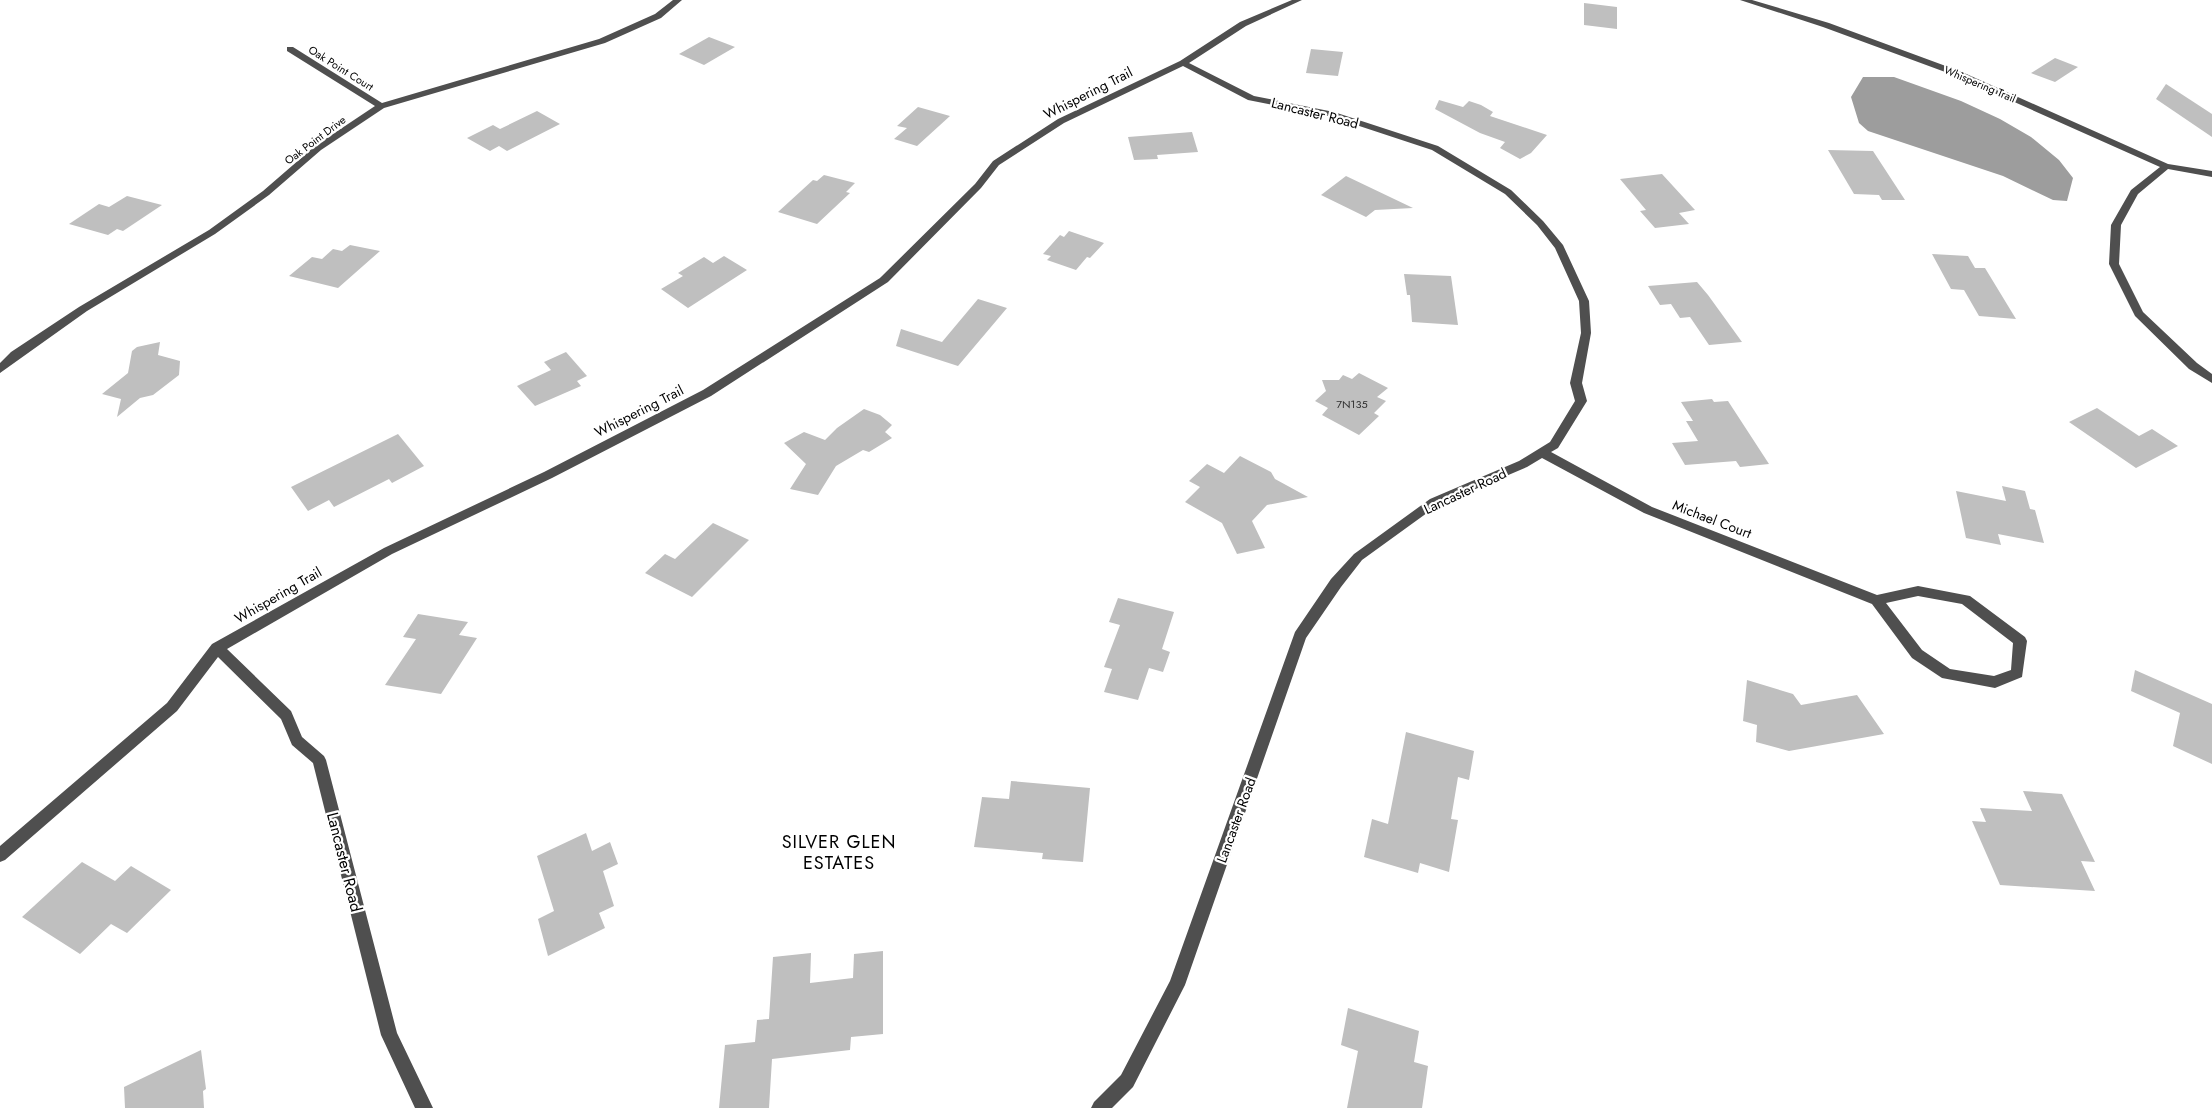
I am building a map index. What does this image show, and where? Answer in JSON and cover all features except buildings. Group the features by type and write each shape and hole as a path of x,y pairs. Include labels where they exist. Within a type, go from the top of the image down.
{"street":[{"name":"Oak Point Drive","path":"0,369 15,355 84,310 212,232 266,193 318,148 380,106 602,42 658,16 678,0"},
{"name":"Whispering Trail","path":"0,855 172,707 217,648 388,551 548,475 707,393 884,280 978,186 996,163 1061,121 1183,63 1243,24 1298,0"},
{"name":"Whispering Trail","path":"1744,0 1826,25 1959,74 2166,166 2212,174"},
{"name":"Oak Point Court","path":"290,49 380,106"},
{"name":"Lancaster Road","path":"1100,1108 1127,1081 1177,985 1300,636 1336,583 1358,557 1434,502 1523,464 1554,445 1581,401 1576,383 1586,333 1584,301 1560,247 1540,223 1508,192 1435,148 1331,114 1252,98 1183,63"},
{"path":"2166,166 2134,192 2116,226 2114,264 2139,314 2194,366 2212,379"},
{"name":"Michael Court","path":"1542,453 1648,510 1877,600"},
{"path":"1918,591 1965,600 2020,642 2017,673 1994,682 1947,674 1917,654 1877,600 1918,591"},
{"name":"Lancaster Road","path":"217,648 286,715 297,741 319,760 389,1034 424,1108"}],"shaded area":[{"path":"1863,77 1894,77 1961,101 2000,119 2031,137 2059,160 2073,178 2067,201 2053,200 2003,176 1868,131 1859,123 1851,97"}],"district":[{"name":"SILVER GLEN ESTATES","path":"839,852"}]}
